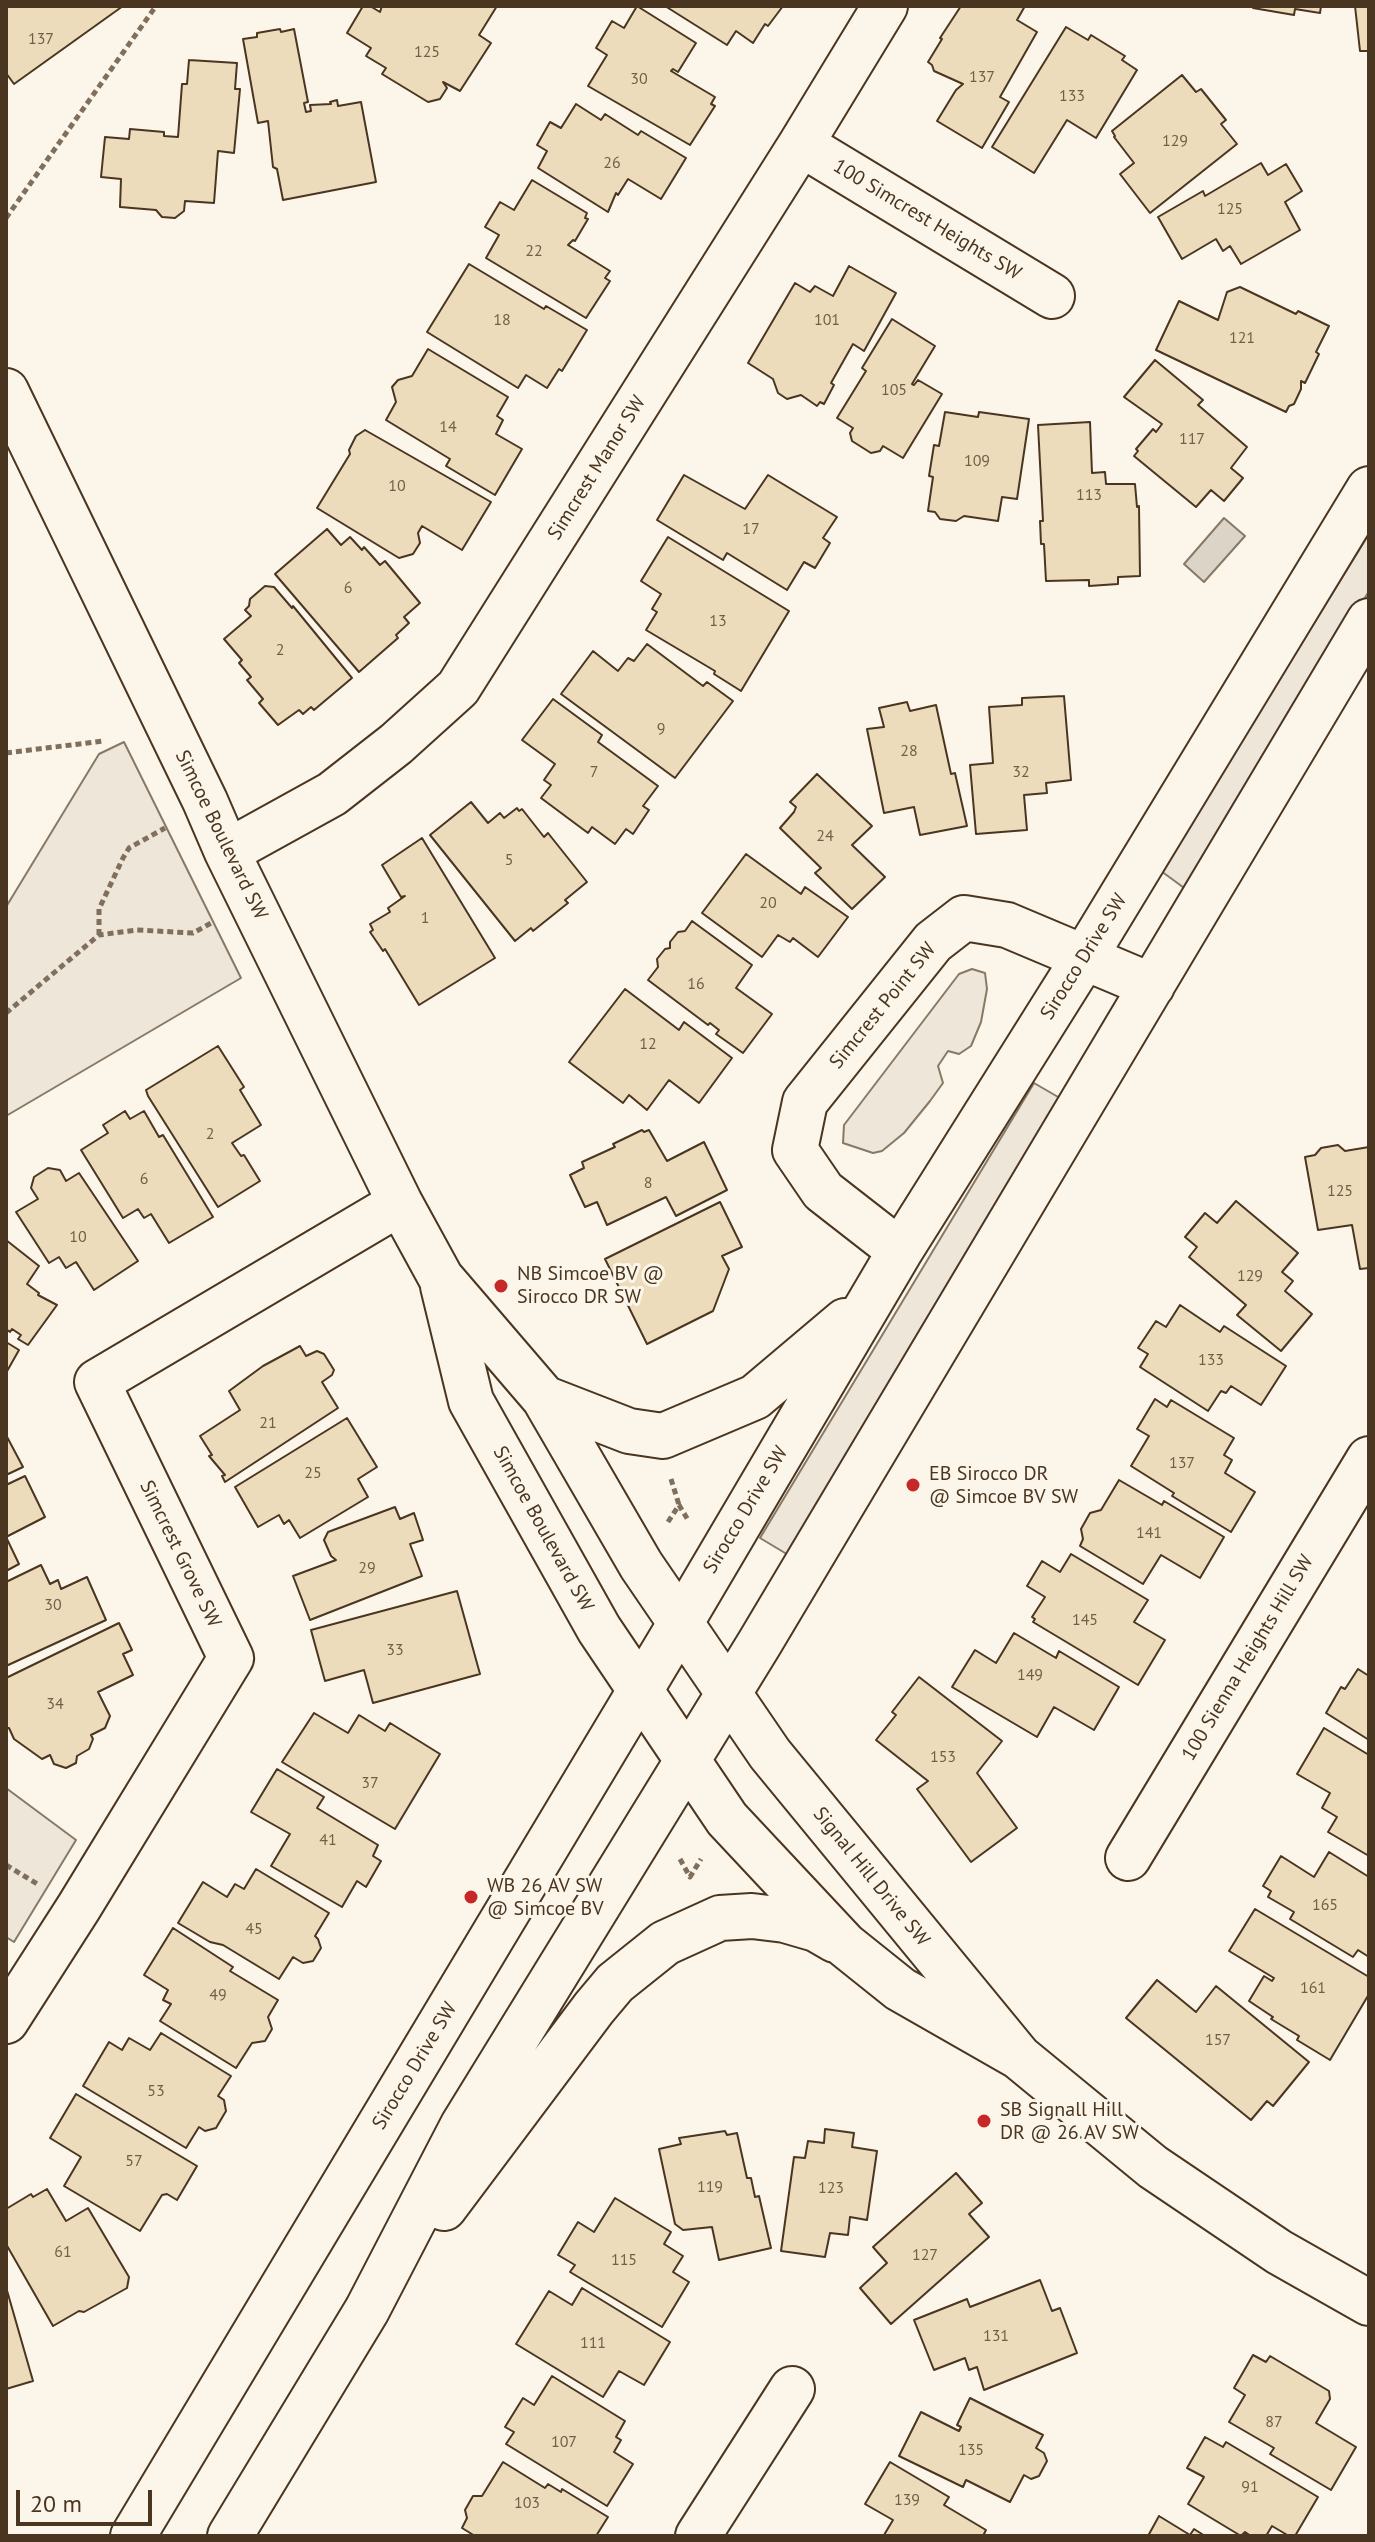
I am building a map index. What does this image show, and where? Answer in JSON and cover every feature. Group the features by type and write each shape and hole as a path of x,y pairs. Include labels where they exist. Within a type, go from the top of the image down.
{"street":[{"name":"Simcrest Manor SW","path":"227,852 332,794 396,744 458,688 885,6"},
{"name":"100 Simcrest Heights SW","path":"801,144 1052,296"},
{"name":"Simcoe Boulevard SW","path":"6,391 227,852 400,1203 441,1278 544,1398 641,1565 728,1694"},
{"name":"Sirocco Drive SW","path":"133,2536 680,1624 871,1299 1084,958 1369,489"},
{"path":"230,2536 367,2310 463,2125 688,1761 1369,621"},
{"name":"Simcrest Point SW","path":"900,1251 823,1191 795,1150 805,1102 933,942 964,918 1007,925 1152,986"},
{"name":"Simcrest Grove SW","path":"6,2021 231,1658 97,1382 400,1203"},
{"name":"Simcoe Boulevard SW","path":"441,1278 471,1401 599,1629 688,1761"},
{"path":"544,1398 629,1431 663,1436 755,1397 871,1299"},
{"name":"100 Sienna Heights Hill SW","path":"1128,1858 1369,1459"},
{"name":"Signal Hill Drive SW","path":"728,1694 770,1754 1019,2057"},
{"name":"Signal Hill Drive SW","path":"688,1761 727,1819 845,1945 900,1989 1019,2057 1153,2167 1279,2252 1369,2303"},
{"path":"367,2310 594,2008 640,1960 665,1943 720,1918 752,1916 785,1920 816,1929 845,1945"},
{"path":"698,2536 792,2389"}],"path":[{"path":"6,218 156,6"},
{"path":"6,753 103,741"},
{"path":"99,935 99,909 129,848 165,828"},
{"path":"6,1013 99,935 137,930 193,933 253,901"},
{"path":"668,1467 679,1505 691,1525"},
{"path":"666,1525 679,1505"},
{"path":"675,1851 690,1877 704,1854"}],"shaded area":[{"path":"1224,518 1245,536 1204,582 1184,564"},
{"path":"1369,534 1369,591 1191,893 1161,871"},
{"path":"124,742 241,978 6,1116 6,907 99,754"},
{"path":"972,969 985,973 987,989 981,1022 971,1046 959,1054 948,1051 938,1066 943,1083 904,1133 882,1151 873,1153 843,1143 844,1125 959,974"},
{"path":"1034,1083 1065,1101 790,1556 760,1538"},
{"path":"6,1788 76,1840 14,1942 6,1937"}],"building":[{"path":"6,6 123,6 14,84 6,73"},
{"path":"363,6 380,12 382,6 497,6 479,35 491,43 460,91 443,82 447,88 440,99 428,102 382,74 386,68 366,56 371,48 347,33"},
{"path":"637,6 696,43 678,72 671,71 715,97 711,104 715,106 690,145 588,86 607,55 596,48 612,21 624,28"},
{"path":"665,6 783,6 768,26 765,24 753,43 736,31 727,45"},
{"path":"961,6 1025,6 1017,20 1037,32 1000,97 1009,102 982,148 937,121 963,84 934,71 928,62"},
{"path":"1254,6 1321,6 1320,13 1295,9 1294,15"},
{"path":"1355,6 1369,6 1369,51 1360,51"},
{"path":"1066,27 1088,40 1091,35 1125,56 1122,60 1137,70 1096,138 1067,120 1034,173 992,147"},
{"path":"280,29 281,32 294,29 308,102 304,103 306,112 311,111 310,105 331,104 337,100 338,106 361,102 376,182 283,200 277,169 273,167 268,121 258,123 243,39"},
{"path":"189,60 237,63 235,89 240,89 234,153 218,151 214,203 185,201 184,211 175,218 162,217 156,210 120,207 121,179 101,177 105,137 129,139 130,129 164,132 164,136 178,137 182,84 187,84"},
{"path":"1182,75 1196,92 1201,89 1226,120 1221,124 1237,144 1150,213 1120,174 1134,163 1112,131"},
{"path":"576,104 601,120 605,114 638,135 641,131 686,158 661,199 628,179 618,195 616,193 608,212 538,168 547,151 537,145 550,122 561,128"},
{"path":"1261,163 1268,175 1286,164 1302,191 1285,202 1300,230 1241,264 1230,246 1223,251 1216,239 1182,259 1158,217 1203,191 1205,196"},
{"path":"532,180 587,213 585,218 588,219 575,241 568,245 610,271 605,278 610,281 586,318 486,258 499,235 485,227 500,202 514,210"},
{"path":"469,264 544,309 546,306 587,330 562,371 559,369 547,388 526,375 518,388 427,332"},
{"path":"849,266 896,293 864,351 853,344 831,383 834,385 824,404 820,402 817,406 801,395 787,399 778,393 773,379 748,363 795,283 810,292 815,286 833,296"},
{"path":"1240,287 1329,326 1305,383 1301,381 1294,404 1286,412 1156,350 1179,301 1218,320 1227,292"},
{"path":"892,319 935,346 912,384 918,380 942,394 903,458 883,446 880,451 871,453 852,441 850,433 853,428 837,418 866,371 862,368"},
{"path":"428,349 508,397 497,416 503,420 496,434 522,449 495,495 446,466 450,459 386,420 396,402 392,387 398,380 412,376"},
{"path":"1155,360 1203,400 1198,405 1247,447 1231,468 1243,478 1224,501 1211,490 1196,507 1134,456 1153,429 1156,432 1162,424 1124,397"},
{"path":"945,412 978,417 979,412 1029,419 1017,499 1002,497 998,521 964,516 956,521 940,519 935,512 928,511 934,445 939,446"},
{"path":"1090,422 1092,473 1105,472 1106,484 1135,484 1139,506 1140,576 1118,577 1118,584 1089,586 1089,580 1046,581 1044,544 1041,544 1040,521 1043,521 1038,425"},
{"path":"365,430 491,502 462,550 422,526 418,533 420,543 413,554 399,558 317,508 350,454 356,436"},
{"path":"684,475 745,509 768,475 837,517 823,538 830,543 815,568 804,562 787,590 727,553 723,560 657,520"},
{"path":"327,529 341,545 350,537 380,565 385,561 420,603 404,617 409,623 396,635 398,638 359,672 275,574"},
{"path":"668,537 789,611 741,691 714,674 715,671 646,630 657,612 652,609 661,594 641,581"},
{"path":"265,586 274,587 293,606 352,678 314,710 311,707 303,714 299,710 278,725 259,703 263,699 247,680 251,677 239,663 242,660 224,639 251,616 245,610 250,599"},
{"path":"647,644 703,686 707,682 733,701 675,778 561,694 593,651 618,671 628,658 634,661"},
{"path":"1064,696 1071,780 1046,783 1047,793 1024,795 1027,830 976,834 970,765 993,763 989,707 1022,705 1022,698"},
{"path":"553,699 602,735 598,742 658,786 643,806 649,810 633,834 626,829 615,844 592,827 588,833 541,798 551,785 544,780 555,764 522,740"},
{"path":"907,702 910,711 936,705 951,774 955,773 967,826 920,835 914,807 884,813 867,729 884,727 879,708"},
{"path":"817,774 872,826 852,845 885,877 852,909 815,873 821,868 780,828 796,807 790,802"},
{"path":"471,802 488,823 500,813 504,818 517,808 519,811 522,809 544,837 548,833 587,882 565,900 568,903 515,941 430,835"},
{"path":"422,838 495,958 419,1005 385,949 383,951 370,932 373,930 370,924 390,912 388,908 405,896 401,897 382,865"},
{"path":"746,854 801,894 805,887 848,917 818,957 793,938 790,942 778,935 762,957 702,913"},
{"path":"692,921 752,965 736,988 772,1014 743,1053 716,1034 719,1030 710,1023 708,1025 648,980 658,967 657,959 665,949 670,948 670,942 678,932 685,931"},
{"path":"625,989 679,1030 684,1022 732,1058 699,1103 669,1080 647,1110 629,1095 623,1103 569,1062"},
{"path":"218,1046 244,1087 240,1090 261,1125 232,1143 241,1156 244,1155 260,1181 218,1207 146,1090"},
{"path":"125,1111 130,1119 144,1111 159,1137 163,1135 213,1217 169,1243 151,1214 144,1218 138,1209 123,1218 81,1150 108,1133 103,1125"},
{"path":"642,1130 649,1130 667,1161 704,1142 727,1190 676,1216 666,1197 607,1225 597,1202 585,1207 570,1175 584,1168 582,1162"},
{"path":"1338,1145 1345,1151 1369,1147 1369,1268 1360,1269 1352,1225 1318,1230 1305,1157 1315,1155 1321,1148"},
{"path":"48,1168 60,1170 66,1181 79,1173 138,1261 94,1290 76,1262 66,1268 59,1257 49,1263 16,1212 38,1199 31,1188 34,1177"},
{"path":"1236,1201 1298,1253 1282,1272 1293,1281 1285,1291 1312,1314 1281,1351 1237,1315 1246,1305 1189,1257 1197,1247 1185,1237 1205,1213 1217,1223"},
{"path":"720,1202 742,1247 722,1256 729,1269 713,1311 647,1344 605,1259"},
{"path":"6,1240 39,1266 27,1284 38,1295 57,1305 28,1345 18,1339 21,1335 6,1329"},
{"path":"1180,1305 1220,1332 1224,1326 1286,1366 1261,1405 1231,1386 1226,1393 1221,1391 1208,1411 1140,1367 1148,1354 1138,1348 1156,1321 1166,1327"},
{"path":"6,1342 19,1350 6,1373"},
{"path":"300,1346 306,1356 317,1351 324,1354 334,1370 322,1382 338,1408 225,1482 222,1476 225,1475 209,1456 212,1455 200,1436 240,1410 229,1391 263,1366"},
{"path":"1155,1399 1167,1407 1171,1400 1234,1438 1224,1455 1232,1460 1225,1473 1255,1492 1231,1532 1172,1496 1174,1493 1131,1466 1149,1436 1137,1429"},
{"path":"347,1418 377,1467 358,1479 368,1497 300,1538 289,1520 284,1524 279,1515 258,1527 235,1487"},
{"path":"6,1435 23,1467 6,1475"},
{"path":"25,1476 45,1517 6,1537 6,1485"},
{"path":"1119,1480 1162,1505 1164,1501 1224,1537 1200,1578 1161,1555 1143,1584 1080,1546 1083,1539 1081,1529 1090,1513 1101,1510"},
{"path":"395,1507 400,1519 414,1513 423,1540 410,1544 422,1576 310,1620 293,1576 336,1560 324,1540 328,1532"},
{"path":"6,1537 19,1564 6,1571"},
{"path":"1071,1554 1148,1600 1134,1622 1165,1640 1138,1685 1033,1622 1035,1619 1032,1617 1045,1597 1027,1586 1042,1561 1060,1572"},
{"path":"41,1565 50,1584 58,1580 61,1589 87,1577 106,1620 6,1666 6,1582"},
{"path":"457,1591 480,1674 373,1703 364,1670 325,1681 311,1630"},
{"path":"119,1623 132,1650 123,1654 133,1675 98,1692 110,1716 105,1728 91,1735 93,1739 89,1749 77,1756 76,1763 66,1768 54,1764 50,1755 42,1759 14,1739 9,1728 6,1728 6,1678"},
{"path":"1014,1633 1056,1658 1059,1651 1119,1687 1094,1730 1054,1707 1037,1737 952,1687 975,1650 996,1663"},
{"path":"1358,1669 1369,1676 1369,1740 1326,1713 1341,1687 1345,1689"},
{"path":"919,1677 1002,1741 977,1773 1017,1828 971,1862 917,1789 928,1781 876,1740 896,1715 892,1712"},
{"path":"314,1713 348,1733 359,1715 385,1731 390,1723 440,1754 395,1829 282,1762"},
{"path":"1324,1728 1369,1755 1369,1856 1328,1832 1337,1817 1322,1808 1330,1793 1297,1774"},
{"path":"277,1769 324,1797 317,1808 378,1845 373,1856 381,1861 366,1887 357,1881 342,1907 271,1866 290,1834 251,1812"},
{"path":"1329,1852 1369,1877 1369,1957 1358,1950 1353,1957 1290,1919 1294,1912 1268,1897 1271,1891 1263,1886 1281,1856 1314,1877"},
{"path":"256,1869 329,1913 315,1936 321,1948 313,1961 303,1963 293,1957 279,1979 223,1945 210,1942 178,1923 203,1882 227,1897 235,1884 244,1889"},
{"path":"1255,1909 1369,1977 1369,1994 1330,2060 1297,2040 1299,2036 1249,2001 1264,1976 1272,1981 1274,1978 1229,1951"},
{"path":"173,1928 233,1967 230,1971 278,2000 268,2017 272,2029 265,2041 252,2043 236,2068 160,2021 171,2004 163,2000 168,1990 144,1975"},
{"path":"1157,1980 1196,2012 1216,1986 1309,2062 1273,2106 1267,2101 1251,2120 1126,2018"},
{"path":"161,2033 231,2076 218,2096 224,2100 226,2111 216,2128 205,2131 199,2127 186,2148 83,2086 109,2042 122,2050 129,2038 150,2050"},
{"path":"76,2094 197,2166 177,2200 167,2194 162,2195 140,2231 64,2186 81,2157 50,2138"},
{"path":"825,2129 854,2133 852,2147 877,2151 867,2220 850,2217 848,2235 830,2233 825,2257 781,2251 794,2157 805,2158 808,2141 824,2143"},
{"path":"725,2131 727,2135 737,2133 747,2178 751,2178 755,2197 759,2196 771,2248 719,2260 712,2227 683,2230 675,2224 659,2149 681,2144 679,2138"},
{"path":"956,2173 982,2203 969,2214 989,2237 891,2324 860,2288 887,2263 873,2247"},
{"path":"47,2189 66,2221 88,2208 129,2277 127,2288 53,2326 6,2244 6,2209 31,2194 33,2197"},
{"path":"615,2198 671,2232 664,2244 683,2256 673,2272 689,2282 662,2327 570,2272 575,2265 558,2255 578,2222 594,2232"},
{"path":"1040,2280 1052,2311 1060,2308 1077,2353 984,2390 977,2367 969,2370 965,2358 934,2370 914,2320 967,2299 970,2307"},
{"path":"6,2287 33,2381 6,2389"},
{"path":"582,2288 670,2342 644,2385 619,2371 603,2397 516,2344 549,2291 572,2305"},
{"path":"1253,2355 1266,2362 1270,2356 1329,2391 1330,2399 1316,2423 1356,2447 1331,2490 1270,2454 1274,2448 1229,2422 1245,2395 1234,2388"},
{"path":"552,2376 625,2421 616,2437 621,2440 614,2452 633,2464 607,2506 506,2444 514,2432 505,2427 523,2398 534,2405"},
{"path":"970,2398 1043,2435 1036,2448 1044,2453 1047,2461 1039,2476 1031,2479 1024,2475 1010,2502 966,2480 963,2487 899,2456 921,2412 959,2431 961,2427 957,2425"},
{"path":"1205,2437 1223,2447 1226,2442 1318,2497 1295,2536 1272,2526 1266,2536 1251,2536 1245,2532 1241,2536 1188,2504 1204,2477 1187,2468"},
{"path":"503,2462 545,2488 548,2484 561,2492 562,2489 608,2517 596,2536 475,2536 462,2528 467,2518 465,2510 473,2496 482,2496"},
{"path":"890,2462 949,2497 944,2505 986,2530 983,2536 884,2535 893,2520 865,2504"},
{"path":"1159,2516 1190,2535 1194,2529 1205,2536 1148,2536"}],"place":[{"name":"NB Simcoe BV @ Sirocco DR SW","path":"501,1286"},
{"name":"EB Sirocco DR @ Simcoe BV SW","path":"913,1485"},
{"name":"WB 26 AV SW @ Simcoe BV","path":"471,1897"},
{"name":"SB Signall Hill DR @ 26 AV SW","path":"984,2121"}]}
